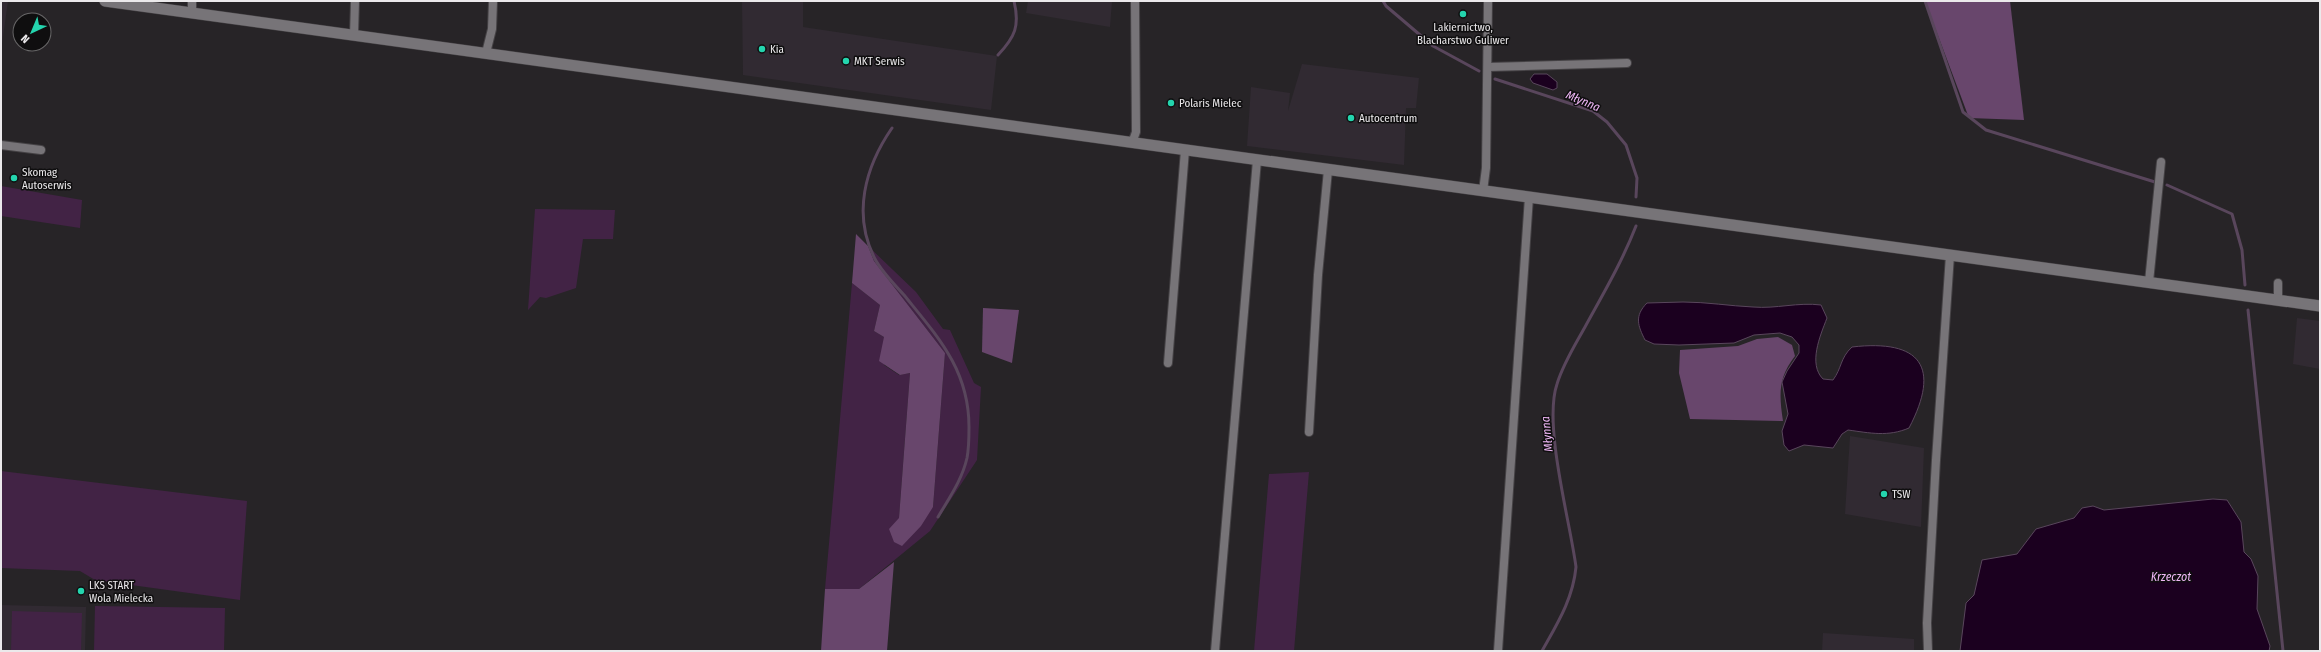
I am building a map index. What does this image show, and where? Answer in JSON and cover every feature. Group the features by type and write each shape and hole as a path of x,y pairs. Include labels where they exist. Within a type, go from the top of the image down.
{"street":[{"path":"105,1 2320,306"},
{"path":"192,1 192,13"},
{"path":"354,35 355,1"},
{"path":"486,53 492,29 493,1"},
{"path":"1132,143 1136,132 1135,1"},
{"path":"1483,191 1486,168 1488,1"},
{"path":"1488,67 1627,63"},
{"path":"1,145 41,150"},
{"path":"1168,363 1185,150"},
{"path":"1215,651 1257,160"},
{"path":"2149,282 2161,162"},
{"path":"1309,432 1318,275 1328,170"},
{"path":"1498,651 1529,197"},
{"path":"1928,651 1927,623 1936,453 1950,255"},
{"path":"2278,283 2278,300"}],"shaded area":[{"path":"1,1 8,1 1,51"},
{"path":"742,1 803,1 803,27 997,56 991,110 743,75"},
{"path":"1028,1 1112,1 1110,27 1026,13"},
{"path":"1925,1 2010,1 2024,120 1969,118"},
{"path":"1302,64 1419,78 1416,108 1406,108 1404,165 1247,146 1251,87 1290,93 1288,111"},
{"path":"1,186 82,200 80,228 1,216"},
{"path":"535,209 615,210 613,239 583,239 576,288 546,298 540,297 528,310"},
{"path":"856,234 868,246 874,261 945,353 933,507 921,526 902,546 894,542 889,529 899,518 910,373 900,375 879,361 884,337 874,331 880,305 852,283"},
{"path":"868,246 916,292 943,329 950,330 974,383 981,387 977,460 930,531 859,589 825,589 852,283 880,305 874,331 884,337 884,365 899,375 910,373 899,518 933,507 945,353 874,261"},
{"path":"983,308 1019,310 1012,363 982,352"},
{"path":"2297,318 2320,321 2320,369 2293,364"},
{"path":"1778,337 1792,345 1795,356 1785,372 1781,387 1783,421 1690,419 1679,373 1680,350 1738,346 1757,339"},
{"path":"1850,436 1924,448 1921,527 1845,514"},
{"path":"1,471 247,501 240,600 95,580 80,571 1,568"},
{"path":"1309,472 1294,651 1254,651 1269,474"},
{"path":"894,562 887,651 821,651 825,589 859,589"},
{"path":"1,605 86,607 85,651 1,651"},
{"path":"95,606 225,608 224,651 94,651"},
{"path":"12,611 82,613 81,651 11,651"},
{"path":"1823,633 1914,639 1914,651 1822,651"}],"water":[{"path":"1534,74 1547,74 1557,82 1557,88 1553,90 1533,83 1530,79"},
{"path":"1683,302 1762,307 1804,304 1821,305 1827,318 1819,341 1816,366 1823,379 1833,380 1845,355 1852,347 1876,346 1895,348 1909,353 1918,362 1923,373 1923,388 1919,407 1909,428 1894,433 1871,433 1848,430 1842,434 1833,448 1804,445 1789,451 1784,445 1782,431 1788,414 1782,382 1787,371 1799,353 1799,345 1792,337 1780,333 1754,335 1734,343 1679,345 1654,344 1645,340 1638,321 1640,312 1647,303"},
{"name":"Krzeczot","path":"2213,499 2227,500 2241,522 2244,552 2251,559 2258,576 2257,609 2270,646 2269,651 1960,651 1966,603 1974,595 1982,560 2017,554 2036,529 2074,518 2082,508 2093,506 2104,510"}],"waterway":[{"path":"998,55 1009,42 1015,31 1016,10 1014,1"},
{"name":"Młynna","path":"1383,1 1386,6 1433,46 1479,71"},
{"path":"1925,1 1963,112 1986,130 2155,182"},
{"name":"Młynna","path":"1495,79 1593,111 1607,122 1626,145 1637,178 1636,197"},
{"path":"892,128 875,159 865,192 863,208 864,225 868,242 881,269 940,340 957,371 964,388 968,407 969,446 965,466 959,481 938,517"},
{"path":"2167,185 2232,214 2242,250 2245,285"},
{"name":"Młynna","path":"1542,651 1564,611 1572,590 1576,567 1555,448 1553,423 1557,384 1566,362 1612,278 1636,226"},
{"path":"2248,310 2283,651"}],"place":[{"name":"Lakiernictwo, Blacharstwo Guliwer","path":"1463,14"},
{"name":"Kia","path":"762,49"},
{"name":"MKT Serwis","path":"846,61"},
{"name":"Polaris Mielec","path":"1171,103"},
{"name":"Autocentrum","path":"1351,118"},
{"name":"Skomag Autoserwis","path":"14,178"},
{"name":"TSW","path":"1884,494"},
{"name":"LKS START Wola Mielecka","path":"81,591"}]}
